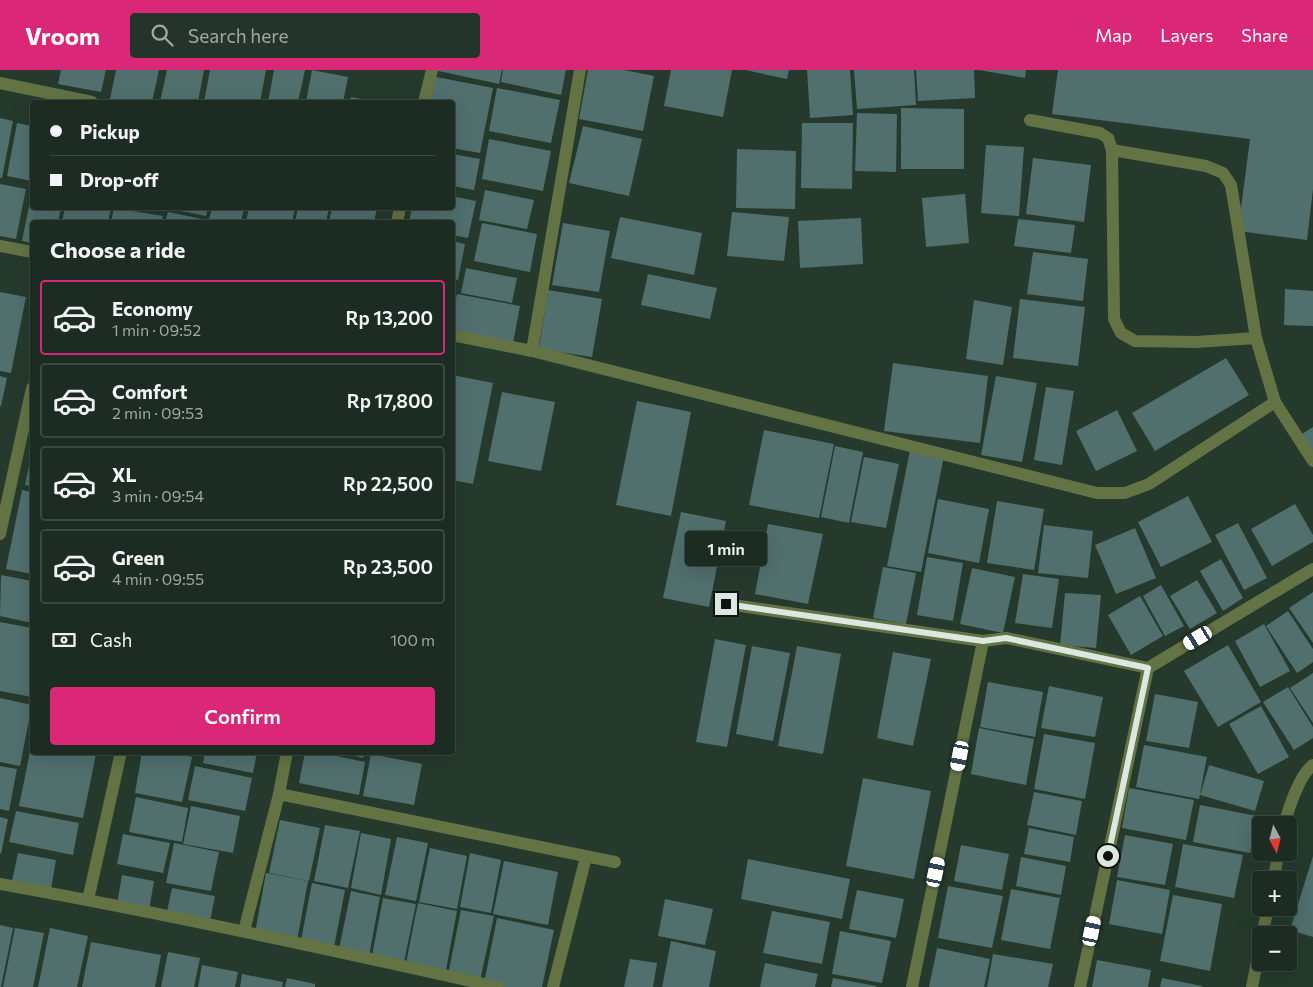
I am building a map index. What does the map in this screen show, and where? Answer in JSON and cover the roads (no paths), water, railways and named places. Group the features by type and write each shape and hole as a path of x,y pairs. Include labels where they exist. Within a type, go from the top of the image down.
{"street":[{"path":"424,100 432,70"},
{"path":"532,352 580,70"},
{"path":"0,83 82,100"},
{"path":"1030,120 1100,133 1108,138 1112,150 1114,319 1121,333 1135,341 1196,342 1256,338"},
{"path":"1112,150 1206,166 1223,173 1231,185 1256,338 1275,402 1313,461"},
{"path":"0,246 30,252"},
{"path":"455,336 532,352 1098,493 1125,493 1149,484 1275,402"},
{"path":"0,534 30,397"},
{"path":"726,604 983,641 1006,638 1148,668 1313,569"},
{"path":"912,987 983,641"},
{"path":"1080,987 1148,668"},
{"path":"88,900 120,755"},
{"path":"244,931 279,794 286,755"},
{"path":"1287,816 1307,770 1313,765"},
{"path":"279,794 615,862"},
{"path":"553,987 586,857"},
{"path":"0,884 244,931 498,987"},
{"path":"1252,987 1255,971"}]}
